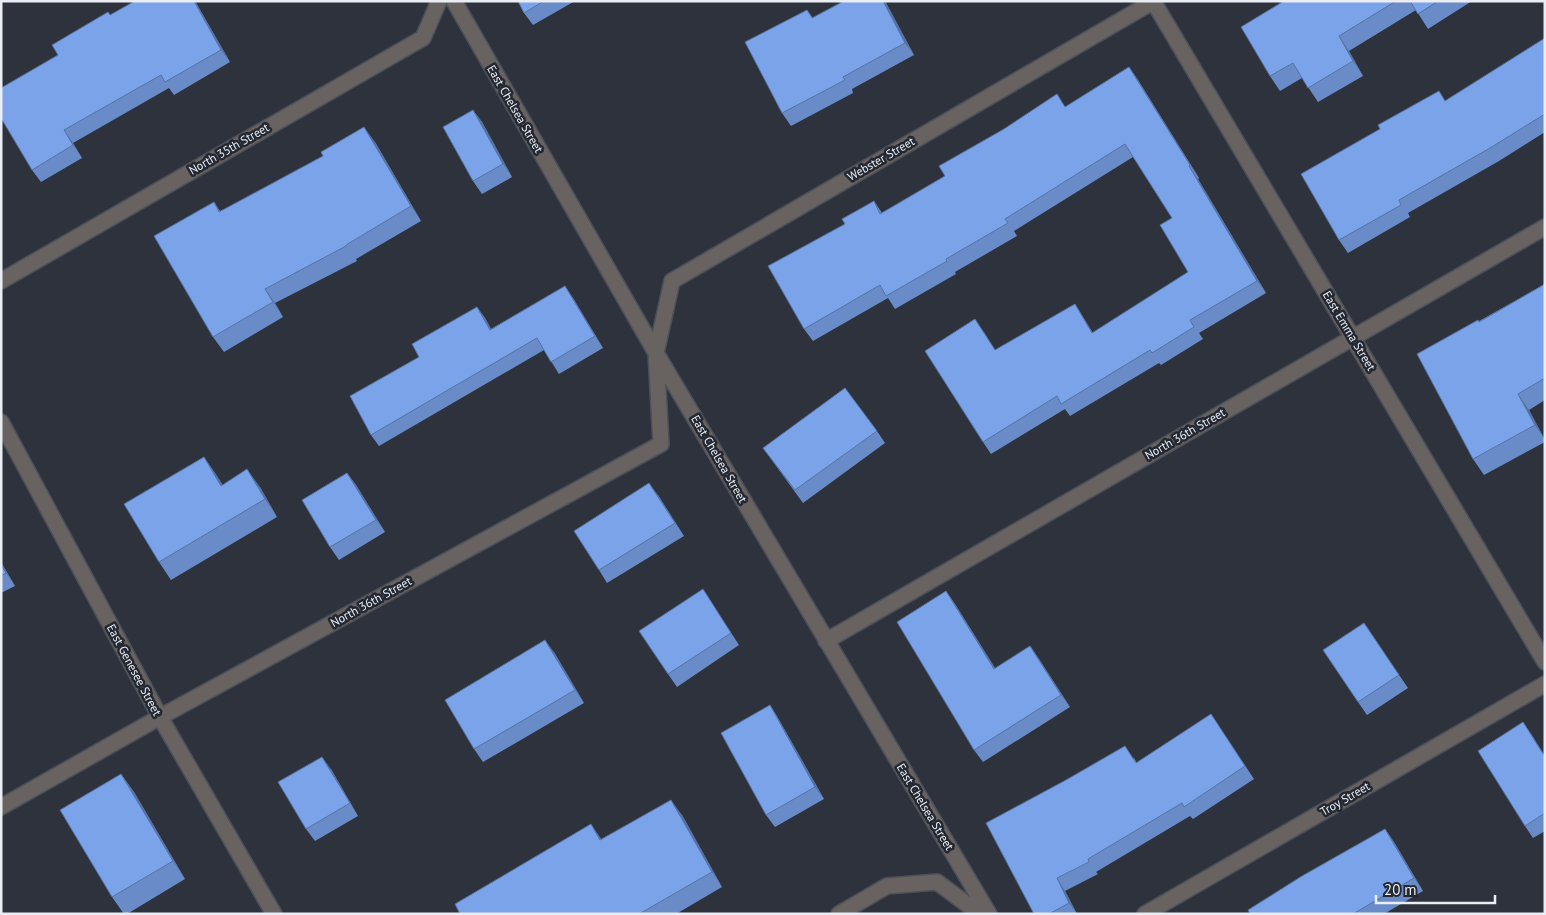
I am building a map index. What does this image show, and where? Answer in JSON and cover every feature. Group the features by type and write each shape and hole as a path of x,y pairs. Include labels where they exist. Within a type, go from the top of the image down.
{"street":[{"name":"North 35th Street","path":"1,281 423,38 440,1"},
{"name":"East Chelsea Street","path":"454,1 656,353 988,914"},
{"name":"Webster Street","path":"656,353 672,281 1153,1"},
{"name":"East Emma Street","path":"1153,1 1545,662"},
{"name":"North 36th Street","path":"826,641 1545,227"},
{"name":"North 36th Street","path":"1,807 160,717 661,444 656,353"},
{"name":"East Genesee Street","path":"1,422 160,717 274,914"},
{"name":"Troy Street","path":"1145,914 1545,684"},
{"path":"839,914 888,886 937,882 980,914"}],"building":[{"path":"135,1 194,1 221,50 165,82 161,75 64,130 73,145 32,170 1,118 1,88 58,55 52,45 108,12 110,15"},
{"path":"518,1 544,1 524,13"},
{"path":"844,1 883,1 905,43 843,77 845,80 782,113 745,42 807,10 812,18"},
{"path":"1284,1 1396,1 1339,36 1353,61 1308,88 1293,63 1270,76 1241,27"},
{"path":"1410,1 1438,1 1418,14"},
{"path":"1545,38 1545,114 1399,200 1401,205 1339,240 1301,174 1380,129 1378,125 1439,91 1445,101"},
{"path":"1129,67 1190,165 1257,281 1190,320 1194,327 1152,353 1150,350 1061,404 1057,396 983,442 925,351 975,319 995,350 1075,304 1092,333 1188,272 1160,225 1172,218 1125,144 1005,219 1008,223 946,259 947,261 886,296 880,285 804,329 768,266 845,224 842,219 874,201 880,214 945,176 939,166 1004,129 1057,94 1065,107"},
{"path":"473,110 503,164 473,181 443,127"},
{"path":"364,127 411,206 346,246 265,289 273,302 213,337 154,236 214,202 219,212 323,156 321,152"},
{"path":"1545,284 1545,378 1518,394 1535,425 1473,459 1417,354 1478,320 1479,322"},
{"path":"565,286 595,336 551,362 537,338 371,435 350,396 419,357 412,344 477,307 490,330"},
{"path":"845,388 877,431 795,490 763,448"},
{"path":"204,457 221,486 247,469 265,499 159,562 124,504"},
{"path":"347,473 376,520 330,547 302,500"},
{"path":"649,483 675,523 599,570 574,531"},
{"path":"1,565 6,573 1,576"},
{"path":"703,589 731,633 668,674 639,631"},
{"path":"946,591 994,669 1030,646 1061,695 974,750 897,622"},
{"path":"1364,623 1399,675 1358,702 1323,650"},
{"path":"545,640 575,690 474,749 445,700"},
{"path":"770,705 815,787 766,815 721,733"},
{"path":"1211,714 1245,766 1184,807 1182,803 1088,859 1089,862 1057,878 1069,903 1049,914 1034,914 986,823 1125,746 1136,763"},
{"path":"1523,722 1545,757 1545,813 1525,826 1478,751"},
{"path":"322,757 350,803 306,829 278,782"},
{"path":"121,774 173,861 112,897 60,810"},
{"path":"671,800 712,872 639,914 460,914 455,904 591,824 600,840"},
{"path":"1385,829 1414,878 1353,914 1250,914 1248,910 1302,876"}]}
